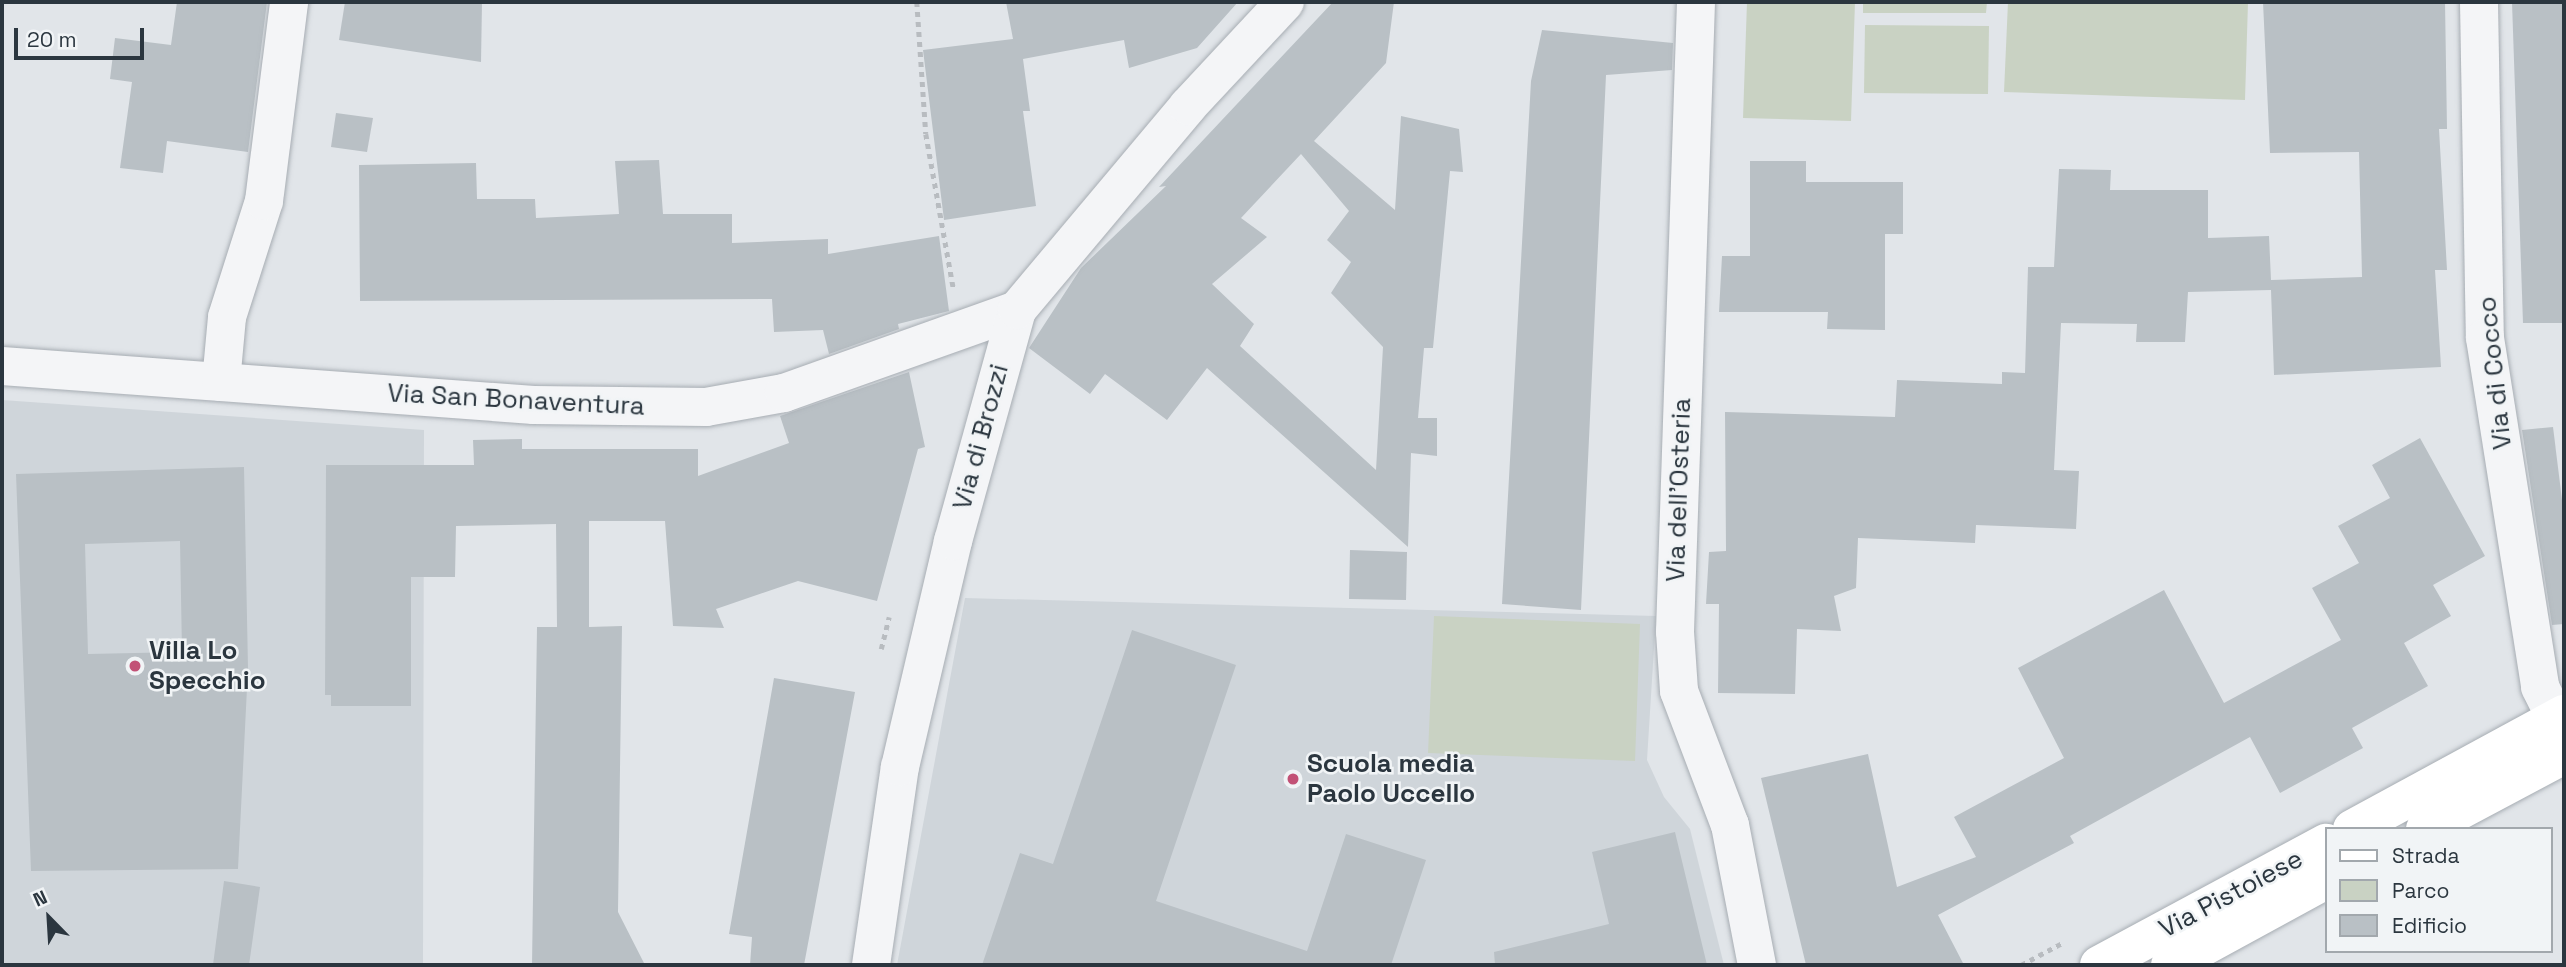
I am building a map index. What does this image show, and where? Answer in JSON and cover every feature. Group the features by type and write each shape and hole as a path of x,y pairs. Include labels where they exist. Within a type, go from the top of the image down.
{"main road":[{"path":"2356,827 2562,731"},
{"path":"2428,827 2562,731"},
{"name":"Via Pistoiese","path":"2099,965 2324,844"},
{"name":"Via Pistoiese","path":"2170,965 2324,881"}],"street":[{"path":"221,382 227,317 264,201 289,2"},
{"name":"Via di Brozzi","path":"871,965 901,767 957,528 1017,310 1188,106 1285,2"},
{"name":"Via dell'Osteria","path":"1696,2 1675,632 1679,691 1730,825 1757,965"},
{"name":"Via di Cocco","path":"2479,2 2486,338 2540,687 2562,731"},
{"name":"Via San Bonaventura","path":"2,366 534,405 706,407 784,393 1017,310"}],"path":[{"path":"917,2 926,134 956,298"}],"shaded area":[{"path":"2,400 424,430 423,965 2,965"},
{"name":"Scuola media Paolo Uccello","path":"965,598 1656,616 1647,760 1664,797 1690,829 1724,965 897,965"}],"green space":[{"path":"1747,2 1855,2 1851,121 1743,118"},
{"path":"1863,2 1987,2 1986,13 1863,13"},
{"path":"2008,2 2248,2 2245,100 2004,92"},
{"path":"1865,25 1989,26 1988,94 1864,93"},
{"path":"1434,616 1640,624 1635,761 1428,753"}],"building":[{"path":"177,2 267,2 248,152 167,141 163,173 120,168 132,82 110,79 115,38 171,45"},
{"path":"345,2 482,2 481,62 339,40"},
{"path":"1006,2 1238,2 1197,48 1129,68 1124,40 1023,59 1030,111 1023,111 1036,206 944,220 923,50 1013,39"},
{"path":"1333,2 1394,2 1386,63 1314,141 1395,210 1401,116 1459,129 1463,172 1450,171 1433,348 1424,348 1418,418 1437,418 1437,456 1411,453 1408,547 1207,368 1167,420 1105,374 1090,394 1029,348 1081,268 1166,186 1159,187","holes":["1301,154 1349,211 1327,240 1351,262 1331,293 1383,347 1376,470 1240,346 1254,324 1212,284 1267,237 1241,218"]},
{"path":"2263,2 2445,2 2447,129 2439,129 2447,270 2435,270 2441,367 2274,375 2271,290 2188,292 2185,342 2136,342 2137,324 2061,323 2054,470 2079,471 2076,529 1976,525 1975,543 1858,538 1856,588 1834,596 1841,631 1797,629 1795,694 1718,693 1719,604 1706,604 1709,552 1726,551 1725,412 1895,417 1897,380 2002,384 2002,372 2025,373 2028,267 2054,267 2059,169 2111,170 2110,190 2208,190 2208,238 2269,236 2271,280 2362,277 2359,152 2270,153"},
{"path":"2512,2 2564,2 2564,323 2523,323"},
{"path":"1542,30 1673,43 1672,70 1606,75 1581,610 1502,604 1531,81"},
{"path":"336,113 373,118 367,152 331,147"},
{"path":"659,160 663,214 732,214 732,243 828,239 828,254 939,236 949,311 898,324 899,329 829,354 823,330 774,332 772,299 360,301 359,165 476,163 477,199 535,199 536,218 619,214 615,161"},
{"path":"1750,161 1806,161 1806,182 1903,182 1903,234 1885,234 1885,330 1827,329 1828,312 1719,312 1722,256 1750,256"},
{"path":"909,372 925,447 918,449 877,601 798,581 716,609 724,628 673,626 665,521 589,521 589,627 622,626 618,912 645,965 532,965 537,627 557,627 556,524 456,526 455,577 411,577 411,706 331,706 331,695 325,695 326,465 474,465 473,440 522,439 522,449 698,449 698,476 789,443 780,416"},
{"path":"2553,427 2564,516 2564,624 2552,625 2522,430"},
{"path":"2420,438 2485,556 2433,585 2451,616 2404,643 2428,686 2352,728 2363,748 2280,793 2250,737 2070,836 2074,843 1938,915 1964,965 1806,965 1761,778 1868,754 1897,887 1976,857 1954,817 2064,758 2018,668 2164,590 2224,703 2341,640 2312,588 2359,563 2338,526 2390,498 2372,465"},
{"name":"Villa Lo Specchio","path":"244,467 248,668 238,869 31,871 16,474","holes":["180,541 182,652 88,654 85,544"]},
{"path":"1350,550 1407,552 1406,600 1349,599"},
{"path":"1132,630 1236,665 1156,901 1307,951 1346,834 1426,860 1391,965 982,965 1020,853 1053,864"},
{"path":"774,678 855,692 804,965 750,965 752,937 729,934"},
{"path":"1675,832 1707,965 1495,965 1494,952 1609,924 1592,852"},
{"path":"224,881 260,887 249,965 213,965"}],"place":[{"name":"Villa Lo Specchio","path":"135,666"},
{"name":"Scuola media Paolo Uccello","path":"1293,779"}]}
